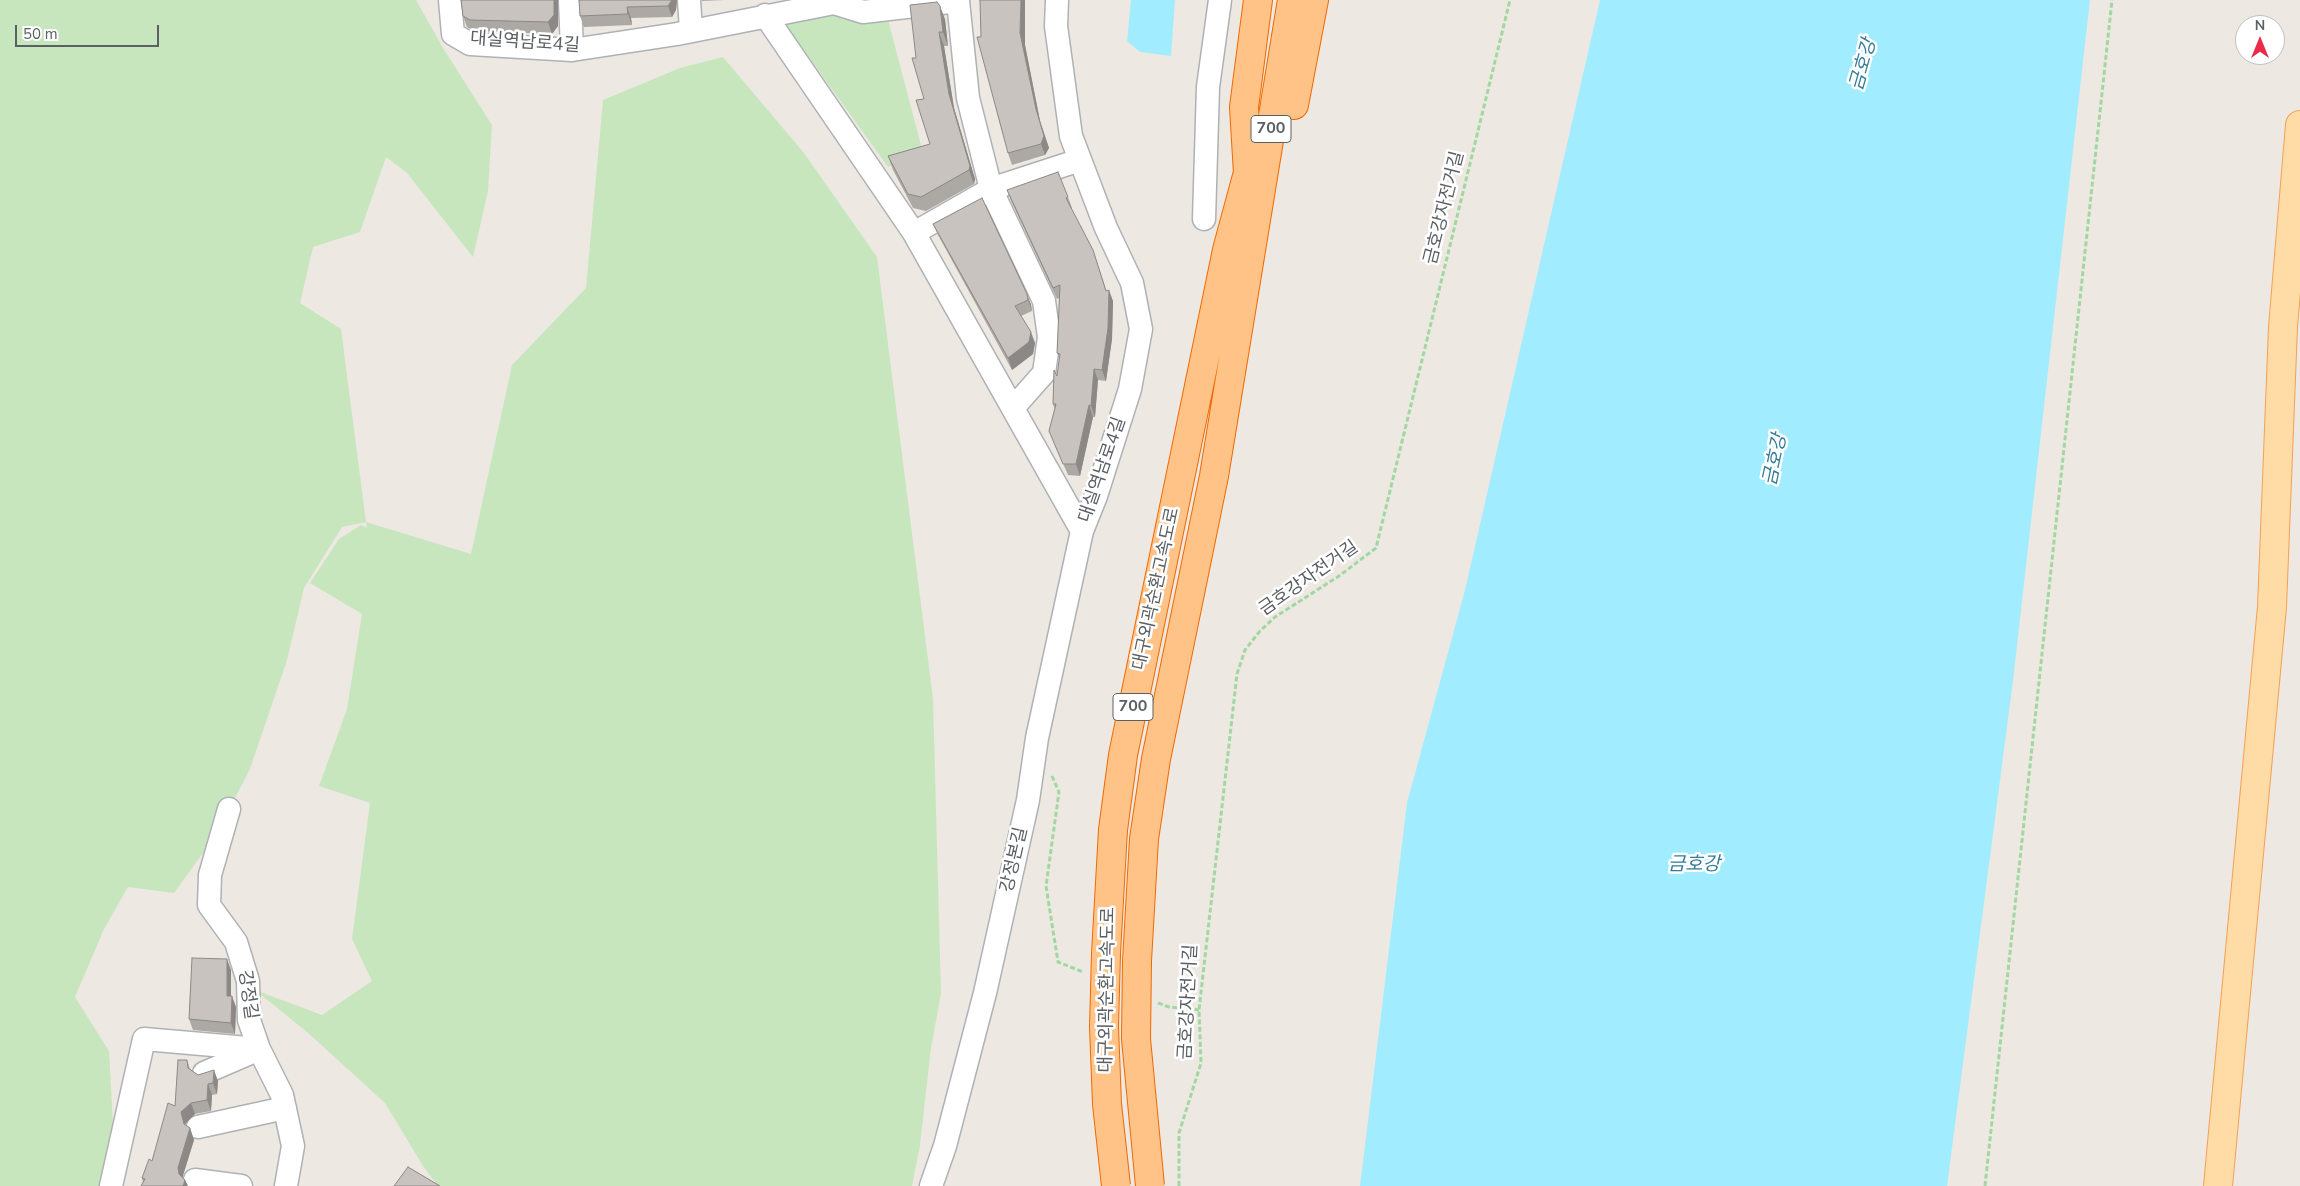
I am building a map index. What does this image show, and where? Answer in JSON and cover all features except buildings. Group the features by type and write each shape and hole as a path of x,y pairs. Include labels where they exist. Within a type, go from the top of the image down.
{"highway":[{"path":"1248,174 1244,107 1258,0"},
{"name":"대구외곽순환고속도로","path":"1150,1186 1136,1039 1137,961 1144,839 1156,759 1214,476 1248,174 1274,0"},
{"name":"대구외곽순환고속도로","path":"1116,1186 1107,1104 1104,1027 1113,830 1123,755 1183,464 1238,254 1259,207 1292,0"},
{"path":"1259,207 1282,166 1314,0"}],"main road":[{"path":"2218,1186 2272,607 2284,327 2300,125"}],"street":[{"name":"대실역남로4길","path":"450,0 453,34 470,44 572,50 692,30 834,3 863,12 958,0 968,98 991,189 1044,301 1049,337 1044,373 1013,408 1082,531"},
{"path":"570,0 572,50"},
{"path":"689,0 692,30"},
{"name":"대실역남로4길","path":"1057,0 1056,26 1071,136 1106,228 1132,283 1141,329 1130,389 1096,496 1082,531"},
{"path":"1204,219 1208,87 1220,0"},
{"path":"765,15 914,233 1013,408"},
{"path":"914,233 991,189 1080,160"},
{"name":"강정본길","path":"932,1186 945,1146 985,993 1028,800 1037,738 1082,531"},
{"name":"강정길","path":"229,809 210,875 209,905 236,942 248,981 248,1020 259,1049 282,1095 293,1146 286,1186"},
{"path":"111,1186 144,1039 259,1049"},
{"path":"204,1072 259,1049"},
{"path":"198,1127 285,1108"},
{"path":"195,1180 240,1186"}],"path":[{"name":"금호강자전거길","path":"1179,1186 1179,1133 1201,1063 1199,1010 1237,674 1245,650 1260,631 1275,617 1339,576 1376,548 1510,0"},
{"path":"1985,1186 2112,0"},
{"path":"1052,774 1059,792 1046,886 1058,962 1084,973"},
{"path":"1153,1001 1169,1007 1199,1010"}],"green space":[{"path":"0,0 416,0 443,48 492,125 488,191 473,257 407,173 386,157 360,232 313,247 300,303 341,329 366,522 342,527 304,588 287,660 250,769 216,835 174,893 128,887 104,929 75,997 109,1051 113,1123 109,1186 0,1186"},
{"path":"836,12 886,12 923,153 888,167 785,24"},
{"path":"723,57 804,153 877,257 933,699 941,994 931,1048 920,1145 912,1186 438,1186 423,1166 385,1103 307,1032 255,990 322,1015 372,981 352,939 370,803 319,786 347,709 362,614 310,583 339,539 361,525 367,528 366,522 471,554 512,365 586,288 603,100 680,68"}],"water":[{"path":"1131,0 1175,0 1171,56 1140,52 1127,41"},
{"name":"금호강","path":"1600,0 2090,0 2013,681 1947,1186 1360,1186 1407,803 1465,590"}]}
